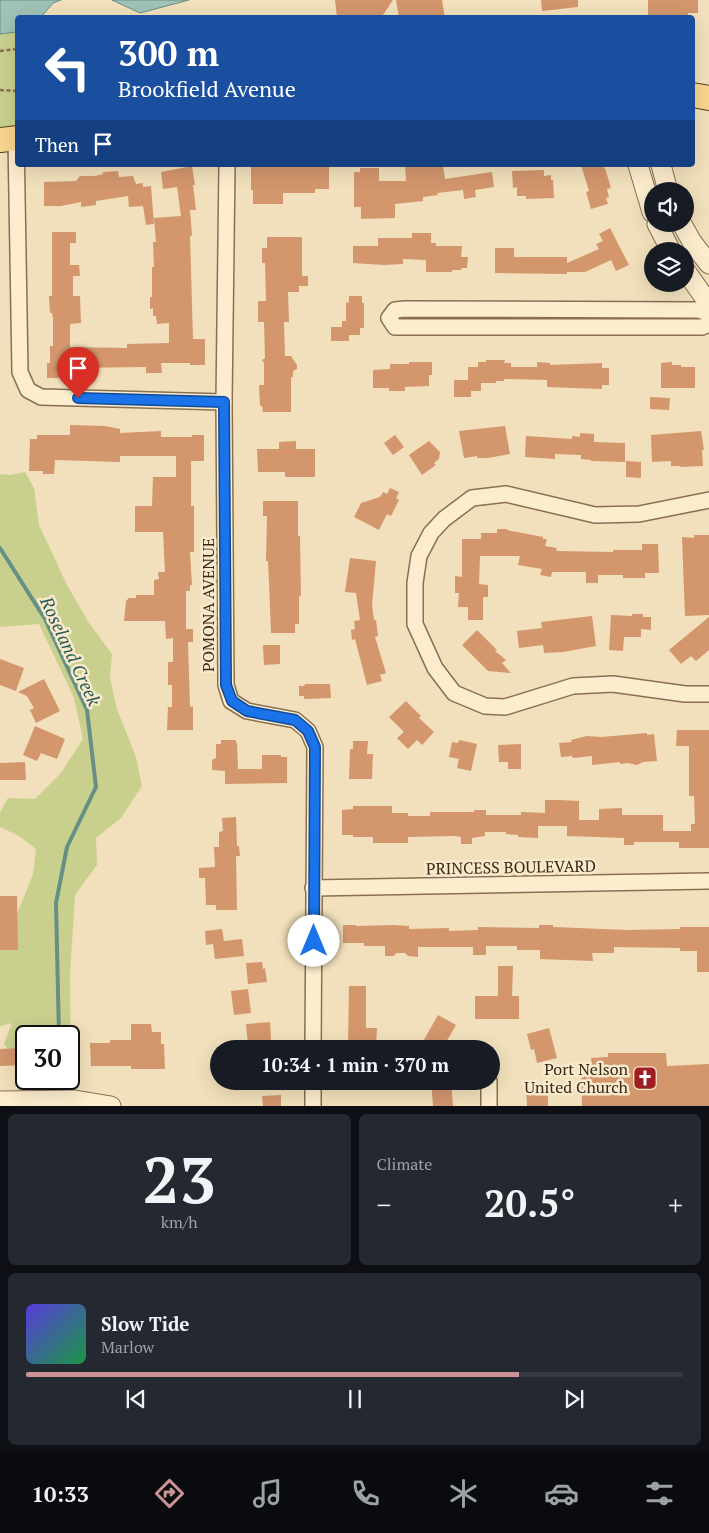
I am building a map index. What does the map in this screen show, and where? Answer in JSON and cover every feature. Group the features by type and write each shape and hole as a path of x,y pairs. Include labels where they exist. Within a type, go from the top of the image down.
{"main road":[{"path":"695,96 709,98"}],"street":[{"path":"11,139 20,372 28,390 41,397 224,402"},
{"name":"POMONA AVENUE","path":"227,167 224,402 226,685 232,701 247,711 295,720 308,731 315,747 313,1040"},
{"path":"639,167 644,188"},
{"path":"662,167 665,182"},
{"path":"686,232 709,264"},
{"path":"694,283 709,304"},
{"path":"709,313 698,310 405,309 395,310 389,318 395,327 702,327 709,324"},
{"path":"535,326 536,310"},
{"path":"553,310 553,327"},
{"path":"709,500 639,514 595,515 506,494 472,498 444,519 432,533 418,556 415,591 415,624 435,668 454,693 485,706 505,707 573,686 613,684 685,694 709,694"},
{"name":"PRINCESS BOULEVARD","path":"314,888 709,881"},
{"path":"313,1090 313,1106"},
{"path":"489,1090 490,1106"},
{"path":"0,1101 75,1100 111,1106"}],"path":[{"path":"0,52 15,50"},
{"path":"0,90 15,91"}],"green space":[{"path":"15,32 15,128 0,131 0,34"},
{"path":"25,472 34,488 39,525 67,585 89,623 112,654 110,678 117,709 136,757 142,786 121,818 96,838 97,865 75,895 70,974 70,1025 15,1025 15,1059 4,1044 12,1023 0,1026 0,931 17,914 33,874 36,849 19,836 0,827 0,813 8,798 35,799 61,773 83,739 74,698 39,624 0,627 0,474 10,475"}],"water":[{"path":"0,0 61,0 53,3 43,15 15,15 15,32 0,34"},
{"path":"112,0 189,0 140,13"}],"building":[{"path":"335,0 393,0 383,15 337,15"},
{"path":"396,0 442,0 444,15 398,15"},
{"path":"541,0 578,0 578,7 542,11"},
{"path":"648,0 698,0 698,13 688,13 688,15 648,15"},
{"path":"192,167 196,210 190,210 193,339 205,339 205,365 161,363 162,373 146,373 146,367 70,368 70,378 47,378 47,363 50,363 50,346 53,346 53,318 52,313 50,313 49,296 52,296 52,232 76,232 76,243 70,243 70,265 79,265 80,276 73,276 73,296 80,296 81,323 70,324 70,347 127,348 127,344 169,343 169,323 157,324 156,316 153,316 153,308 150,309 152,267 154,267 153,242 156,242 154,218 181,216 177,187 163,189 161,172"},
{"path":"251,167 329,167 329,189 315,189 315,193 283,193 283,204 253,204 253,190 251,190"},
{"path":"405,167 443,167 445,179 492,172 494,187 475,190 476,197 464,199 463,190 437,193 438,195 423,197 423,201 395,204 395,218 361,219 361,207 354,207 354,172 360,172 360,168 379,168 379,181 406,181"},
{"path":"582,167 604,167 611,188 607,189 609,197 606,198 608,204 591,209 586,192 589,191"},
{"path":"544,170 544,176 551,175 551,180 553,180 554,198 526,199 526,196 517,196 517,187 513,188 512,171"},
{"path":"118,171 119,177 133,176 136,184 143,183 143,187 151,186 154,224 146,225 143,206 129,207 128,196 96,201 96,205 81,207 81,202 61,206 44,206 44,182 76,181 80,176 95,176 103,174 103,172"},
{"path":"610,228 629,265 616,271 611,260 585,272 567,272 567,274 495,273 495,248 514,248 514,257 567,257 567,263 599,249 596,244 603,241 599,234"},
{"path":"412,233 431,233 431,243 436,243 436,246 462,246 461,257 468,257 467,268 452,270 452,272 426,272 426,260 403,259 403,264 384,265 353,263 353,246 378,246 378,238 412,238"},
{"path":"267,237 302,237 302,276 308,276 308,286 299,286 299,292 288,292 289,322 284,322 285,356 291,356 297,365 297,369 293,371 293,377 291,377 291,412 263,412 262,406 260,406 259,385 264,385 264,363 262,360 265,358 264,322 258,322 258,301 266,301 265,263 262,263 262,248 267,248"},
{"path":"349,296 362,296 362,303 364,303 364,328 360,328 360,335 349,335 349,341 331,341 331,327 342,327 342,321 346,321 346,303 349,302"},
{"path":"486,360 505,360 504,363 511,363 511,367 537,367 537,362 550,363 550,365 602,363 602,368 609,368 609,385 602,385 602,389 547,387 547,380 504,379 504,381 496,381 496,383 481,383 481,391 471,391 471,397 454,397 454,380 468,380 468,367 478,367 478,362 486,362"},
{"path":"409,362 432,362 432,375 429,375 429,386 405,387 405,391 373,388 373,370 390,369 390,364 409,364"},
{"path":"672,362 672,365 681,365 681,367 695,367 695,388 661,388 661,363"},
{"path":"650,397 670,398 669,410 650,409"},
{"path":"70,425 105,426 120,429 120,433 161,431 161,437 204,435 204,461 191,461 191,506 194,506 194,552 190,552 192,585 190,585 190,591 186,591 186,629 193,629 193,642 188,642 190,707 193,706 193,730 167,730 168,707 172,707 172,685 168,685 168,662 173,662 173,638 166,639 165,621 124,621 126,601 129,598 136,598 136,595 154,595 154,580 159,579 158,572 165,572 163,532 135,532 135,506 152,506 153,477 176,477 176,456 120,456 120,462 55,460 54,474 43,474 43,471 29,471 30,439 37,439 37,435 70,435"},
{"path":"505,426 510,454 488,458 477,458 477,456 464,458 459,431"},
{"path":"701,431 704,450 702,450 703,466 680,467 671,466 671,461 652,462 651,435"},
{"path":"580,433 594,434 594,442 625,443 625,462 591,461 581,459 581,455 555,454 555,459 525,457 526,436 572,439 572,436 580,437"},
{"path":"395,435 404,447 393,455 384,443"},
{"path":"296,441 296,449 315,449 315,477 285,477 285,472 258,472 257,449 279,449 279,442"},
{"path":"429,441 440,452 439,459 434,463 436,465 422,475 409,455"},
{"path":"626,461 641,462 641,478 626,477"},
{"path":"390,488 399,492 396,498 399,500 391,516 387,514 379,530 354,517 361,503 380,497 383,492 387,494"},
{"path":"263,501 298,501 301,596 299,596 299,624 295,624 295,633 271,633 268,561 266,561 267,516 263,516"},
{"path":"497,529 507,529 543,537 543,539 547,539 545,546 557,548 556,551 613,552 613,550 642,550 642,544 658,544 659,573 645,573 645,578 623,578 623,575 598,575 598,583 586,583 586,572 552,572 551,577 540,575 542,569 518,565 520,556 480,556 479,584 488,585 488,597 483,597 483,620 468,620 468,607 458,607 459,593 455,593 455,576 462,577 462,539 481,539 481,533 497,533"},
{"path":"694,535 709,535 709,615 685,616 682,537 694,538"},
{"path":"350,558 376,561 372,605 378,636 375,637 386,673 380,675 382,681 367,685 355,639 352,640 351,630 355,629 354,621 360,620 356,593 345,592"},
{"path":"632,614 643,614 643,617 651,617 651,630 641,629 641,637 624,637 623,651 609,650 611,615 632,616"},
{"path":"592,616 596,646 563,652 544,653 543,645 519,648 517,631 542,628 541,622"},
{"path":"709,617 709,650 696,661 691,656 681,664 669,650"},
{"path":"477,630 497,650 495,651 506,660 502,663 511,673 488,671 462,645"},
{"path":"263,645 280,645 280,664 264,665"},
{"path":"0,659 24,668 16,691 0,685"},
{"path":"44,679 60,711 36,723 30,710 34,708 27,696 18,692"},
{"path":"305,684 330,684 331,698 304,699 304,696 299,696 299,686 304,686"},
{"path":"406,701 421,716 419,718 434,732 422,745 417,740 408,749 397,738 404,732 389,717"},
{"path":"35,726 65,739 57,759 41,753 37,761 23,755"},
{"path":"677,730 709,730 709,848 679,848 679,842 634,842 634,845 624,845 624,838 567,836 567,826 538,826 538,838 518,837 518,835 506,834 506,832 485,832 485,836 472,838 472,844 461,844 461,837 455,836 408,837 408,843 373,843 373,837 342,835 342,810 353,809 353,806 392,806 392,813 408,813 408,816 430,816 430,812 474,812 474,810 486,810 486,815 521,815 521,812 545,813 545,800 579,801 579,820 599,820 599,809 622,808 622,815 663,815 663,831 691,831 691,824 695,824 694,796 689,796 689,746 676,746"},
{"path":"647,733 647,735 654,734 657,761 643,762 637,765 620,764 620,762 592,765 592,756 561,757 559,743 572,742 571,740 587,736 601,737"},
{"path":"221,740 236,740 238,769 262,769 262,755 281,755 281,757 287,757 287,783 225,784 225,771 212,770 212,760 216,758 216,744 221,744"},
{"path":"459,740 477,744 471,771 457,768 459,759 449,757 452,742 458,743"},
{"path":"353,741 368,741 367,754 373,754 372,779 349,779 350,749 353,749"},
{"path":"521,744 521,769 508,769 508,762 499,762 498,745"},
{"path":"25,762 26,780 0,780 0,763"},
{"path":"236,817 237,846 239,846 240,856 236,856 237,910 216,910 216,905 206,905 205,878 199,878 199,868 215,867 214,847 219,847 219,832 223,831 222,818"},
{"path":"0,896 17,896 18,950 0,950"},
{"path":"343,925 394,925 409,926 409,929 449,928 449,931 478,930 478,927 539,928 539,925 627,930 709,927 709,972 697,972 697,951 680,951 680,948 614,947 614,953 592,953 593,961 540,959 540,950 517,950 517,946 486,946 486,955 473,955 473,947 418,947 418,957 408,956 405,953 385,956 385,946 343,943"},
{"path":"222,929 224,941 242,939 244,956 215,959 213,944 206,945 205,931"},
{"path":"262,962 267,982 248,984 246,963"},
{"path":"498,966 513,966 512,996 519,996 519,1019 475,1019 475,996 498,996"},
{"path":"349,986 366,986 366,1028 377,1028 376,1040 348,1040"},
{"path":"248,989 251,1013 234,1015 231,991"},
{"path":"438,1015 456,1025 447,1040 424,1040"},
{"path":"270,1022 271,1040 248,1040 246,1024"},
{"path":"131,1024 151,1024 152,1032 161,1032 161,1044 164,1044 165,1069 131,1069 131,1066 91,1066 90,1043 110,1043 110,1040 131,1040"},
{"path":"549,1028 557,1058 537,1063 534,1049 531,1050 527,1034"},
{"path":"15,1048 15,1065 0,1066 0,1049"},
{"name":"Port Nelson United Church","path":"608,1053 666,1053 667,1066 709,1064 709,1106 582,1106 581,1065 592,1065 591,1058 608,1057"},
{"path":"548,1087 548,1106 527,1106 526,1088"},
{"path":"432,1090 452,1090 453,1106 433,1106"},
{"path":"281,1095 281,1106 263,1106 262,1096"}],"waterway":[{"name":"Roseland Creek","path":"0,548 45,619 87,710 96,787 67,847 56,903 59,1025"}],"place":[{"name":"Port Nelson United Church","path":"645,1078"}],"route":[{"path":"78,398 224,402 226,685 232,701 247,711 295,720 308,731 315,747 314,941"}]}
